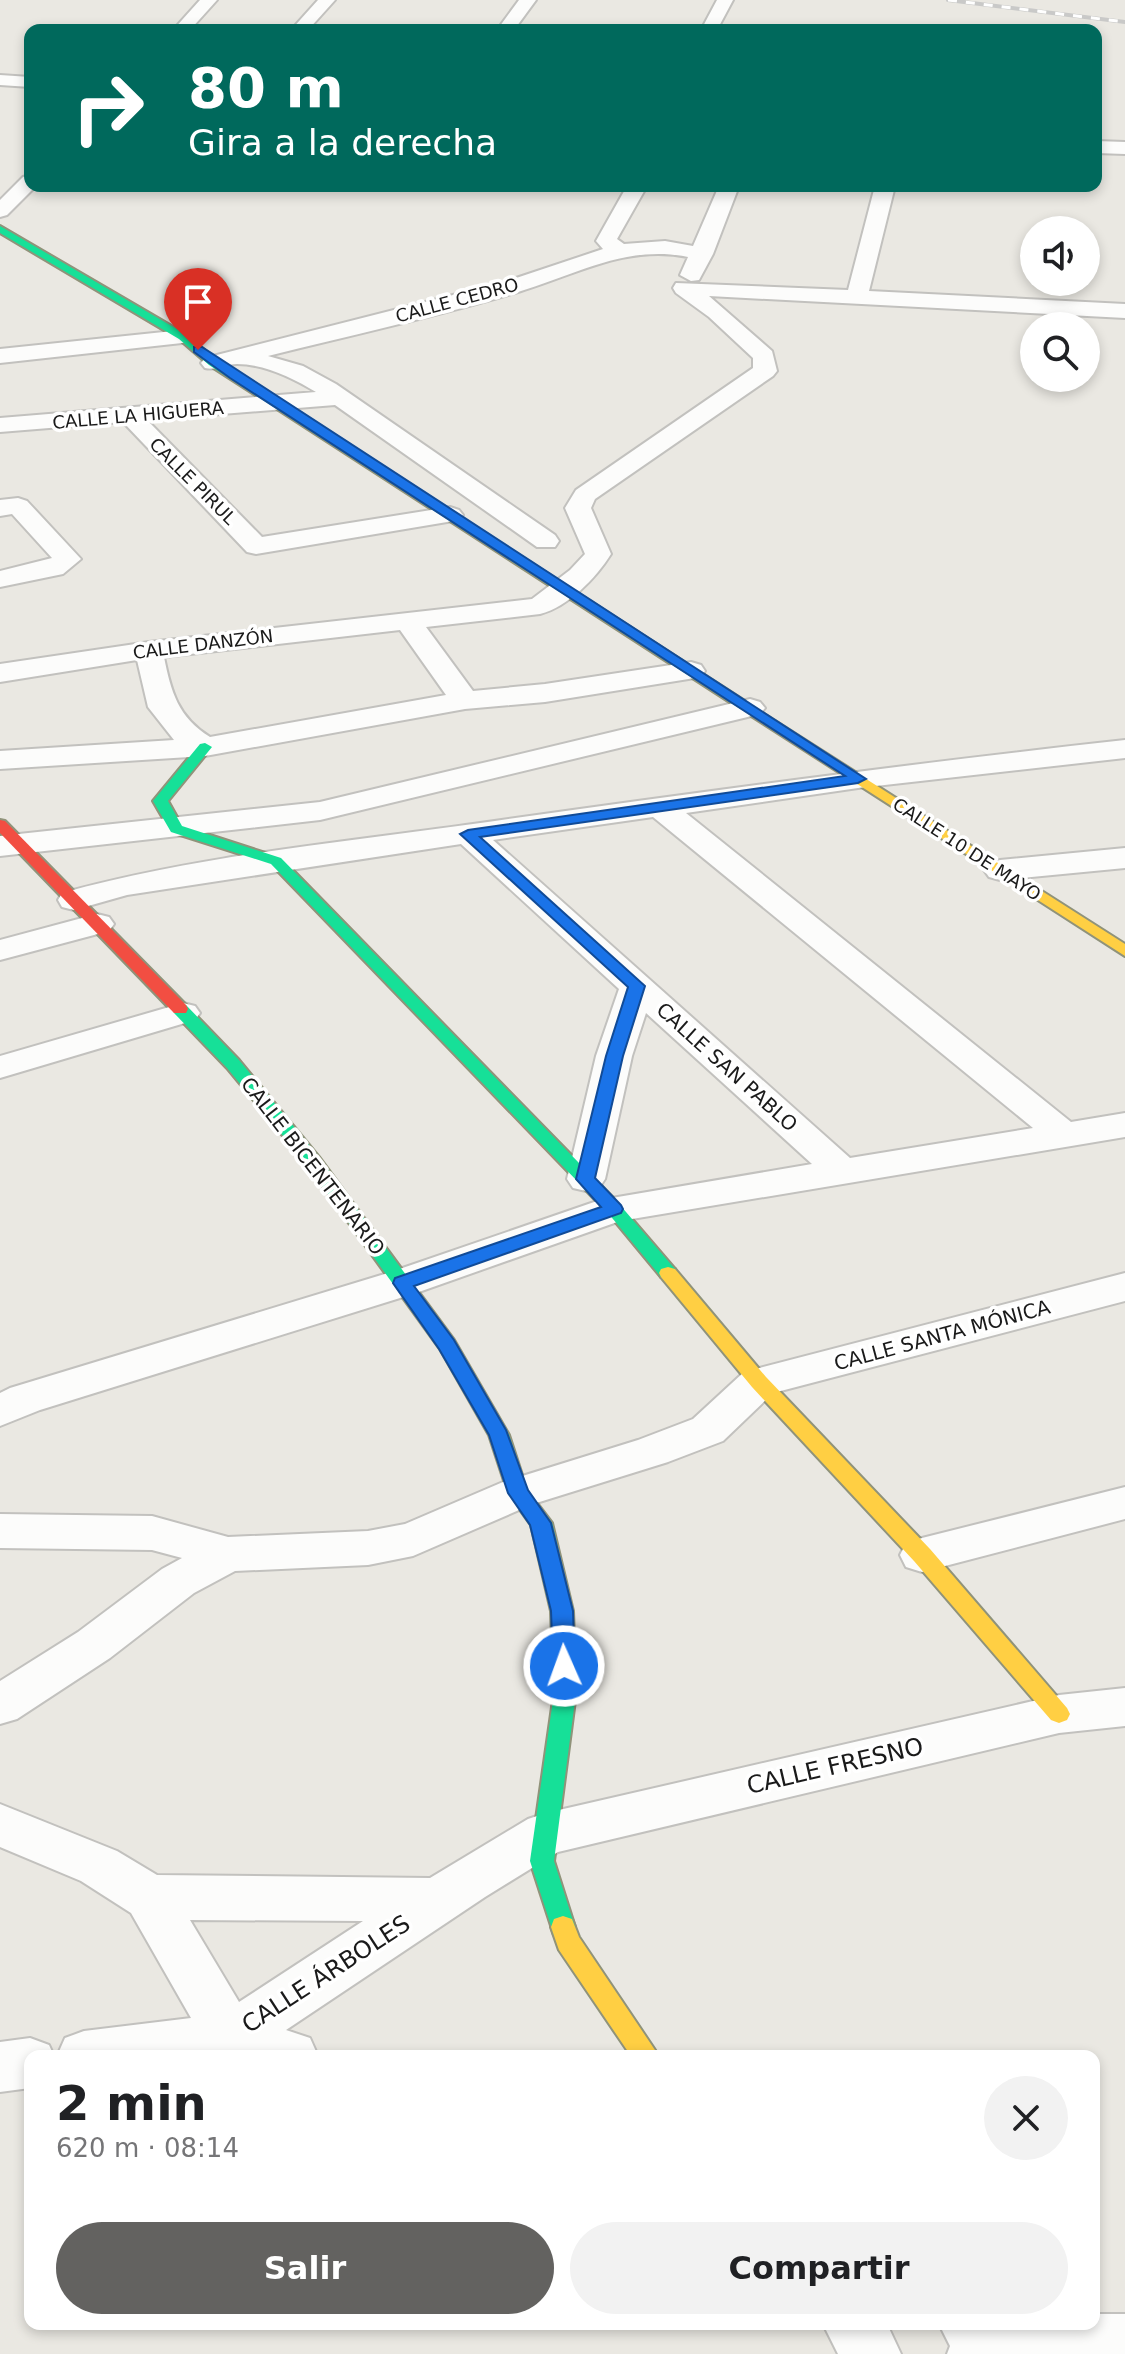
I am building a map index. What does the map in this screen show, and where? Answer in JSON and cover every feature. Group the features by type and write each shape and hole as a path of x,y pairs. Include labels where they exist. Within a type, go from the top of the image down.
{"street":[{"path":"187,24 209,0"},
{"path":"305,24 327,0"},
{"path":"510,24 528,0"},
{"path":"713,24 725,0"},
{"path":"0,80 24,82"},
{"path":"1102,147 1125,148"},
{"path":"0,211 24,187"},
{"path":"622,253 606,241 634,192"},
{"path":"684,288 702,254 727,192"},
{"path":"857,297 883,192"},
{"name":"CALLE 10 DE MAYO","path":"0,229 222,360 275,403 1125,951"},
{"name":"CALLE CEDRO","path":"222,360 512,287 558,269 622,253 663,247 702,254"},
{"path":"684,288 1125,311"},
{"path":"525,564 578,508 585,495 765,371 764,356 717,312 684,288"},
{"path":"0,356 183,337"},
{"path":"222,360 271,361 300,371 546,541"},
{"name":"CALLE LA HIGUERA","path":"0,425 131,417 340,397"},
{"name":"CALLE PIRUL","path":"131,417 256,546 450,515"},
{"path":"414,493 439,468"},
{"path":"0,508 18,506 68,559 54,568 0,579"},
{"name":"CALLE DANZÓN","path":"0,673 149,650 540,606 594,561 598,554 578,508"},
{"path":"407,620 465,700"},
{"path":"149,650 159,704 181,733 205,747"},
{"path":"0,760 205,747 465,700 545,693 691,671"},
{"path":"6,837 176,829 320,811 750,708"},
{"path":"205,747 160,801 176,829 276,861 614,1209 759,1382 922,1555 1059,1714"},
{"path":"0,950 85,912 124,886 276,861 858,779 1125,749"},
{"path":"660,807 1064,1135"},
{"name":"CALLE SAN PABLO","path":"468,834 843,1172"},
{"name":"CALLE BICENTENARIO","path":"6,837 85,912 233,1064 313,1161 447,1345 499,1435 518,1493 541,1523 562,1611 565,1693 542,1861 568,1942 642,2050"},
{"path":"1000,870 1125,858"},
{"path":"586,1179 614,1056 637,986"},
{"path":"0,1067 183,1013"},
{"path":"0,1411 25,1399 402,1283 614,1209 1125,1125"},
{"name":"CALLE SANTA MÓNICA","path":"759,1382 1125,1287"},
{"path":"0,1531 152,1533 228,1554 368,1548 413,1539 518,1493 653,1451 708,1430 759,1382"},
{"path":"922,1555 1125,1503"},
{"path":"0,1705 94,1645 178,1581 228,1554"},
{"name":"CALLE FRESNO","path":"546,1834 1059,1714 1125,1707"},
{"path":"0,1825 99,1866 149,1897 231,2037 272,2050"},
{"name":"CALLE ÁRBOLES","path":"130,2050 231,2037 437,1900 546,1834"},
{"path":"149,1897 437,1900"},
{"path":"0,2067 24,2064"},
{"path":"857,2330 871,2354"},
{"path":"984,2340 1125,2344"}],"railway":[{"path":"948,0 1125,22"}],"traffic: fast":[{"path":"0,229 183,337 213,363 747,707"},
{"path":"205,747 160,801 176,829 276,861 614,1209 668,1273"},
{"path":"180,1009 233,1064 313,1161 447,1345 499,1435 518,1493 541,1523 562,1611 565,1693 542,1861 563,1927"}],"traffic: slow":[{"path":"747,707 1125,951"},
{"path":"668,1273 759,1382 922,1555 1059,1714"},
{"path":"563,1927 568,1942 642,2050"}],"traffic: jam":[{"path":"0,824 180,1009"}],"route":[{"path":"198,350 213,363 858,779 468,834 637,986 614,1056 586,1179 614,1209 402,1283 447,1345 499,1435 518,1493 541,1523 562,1611 564,1666"}]}
